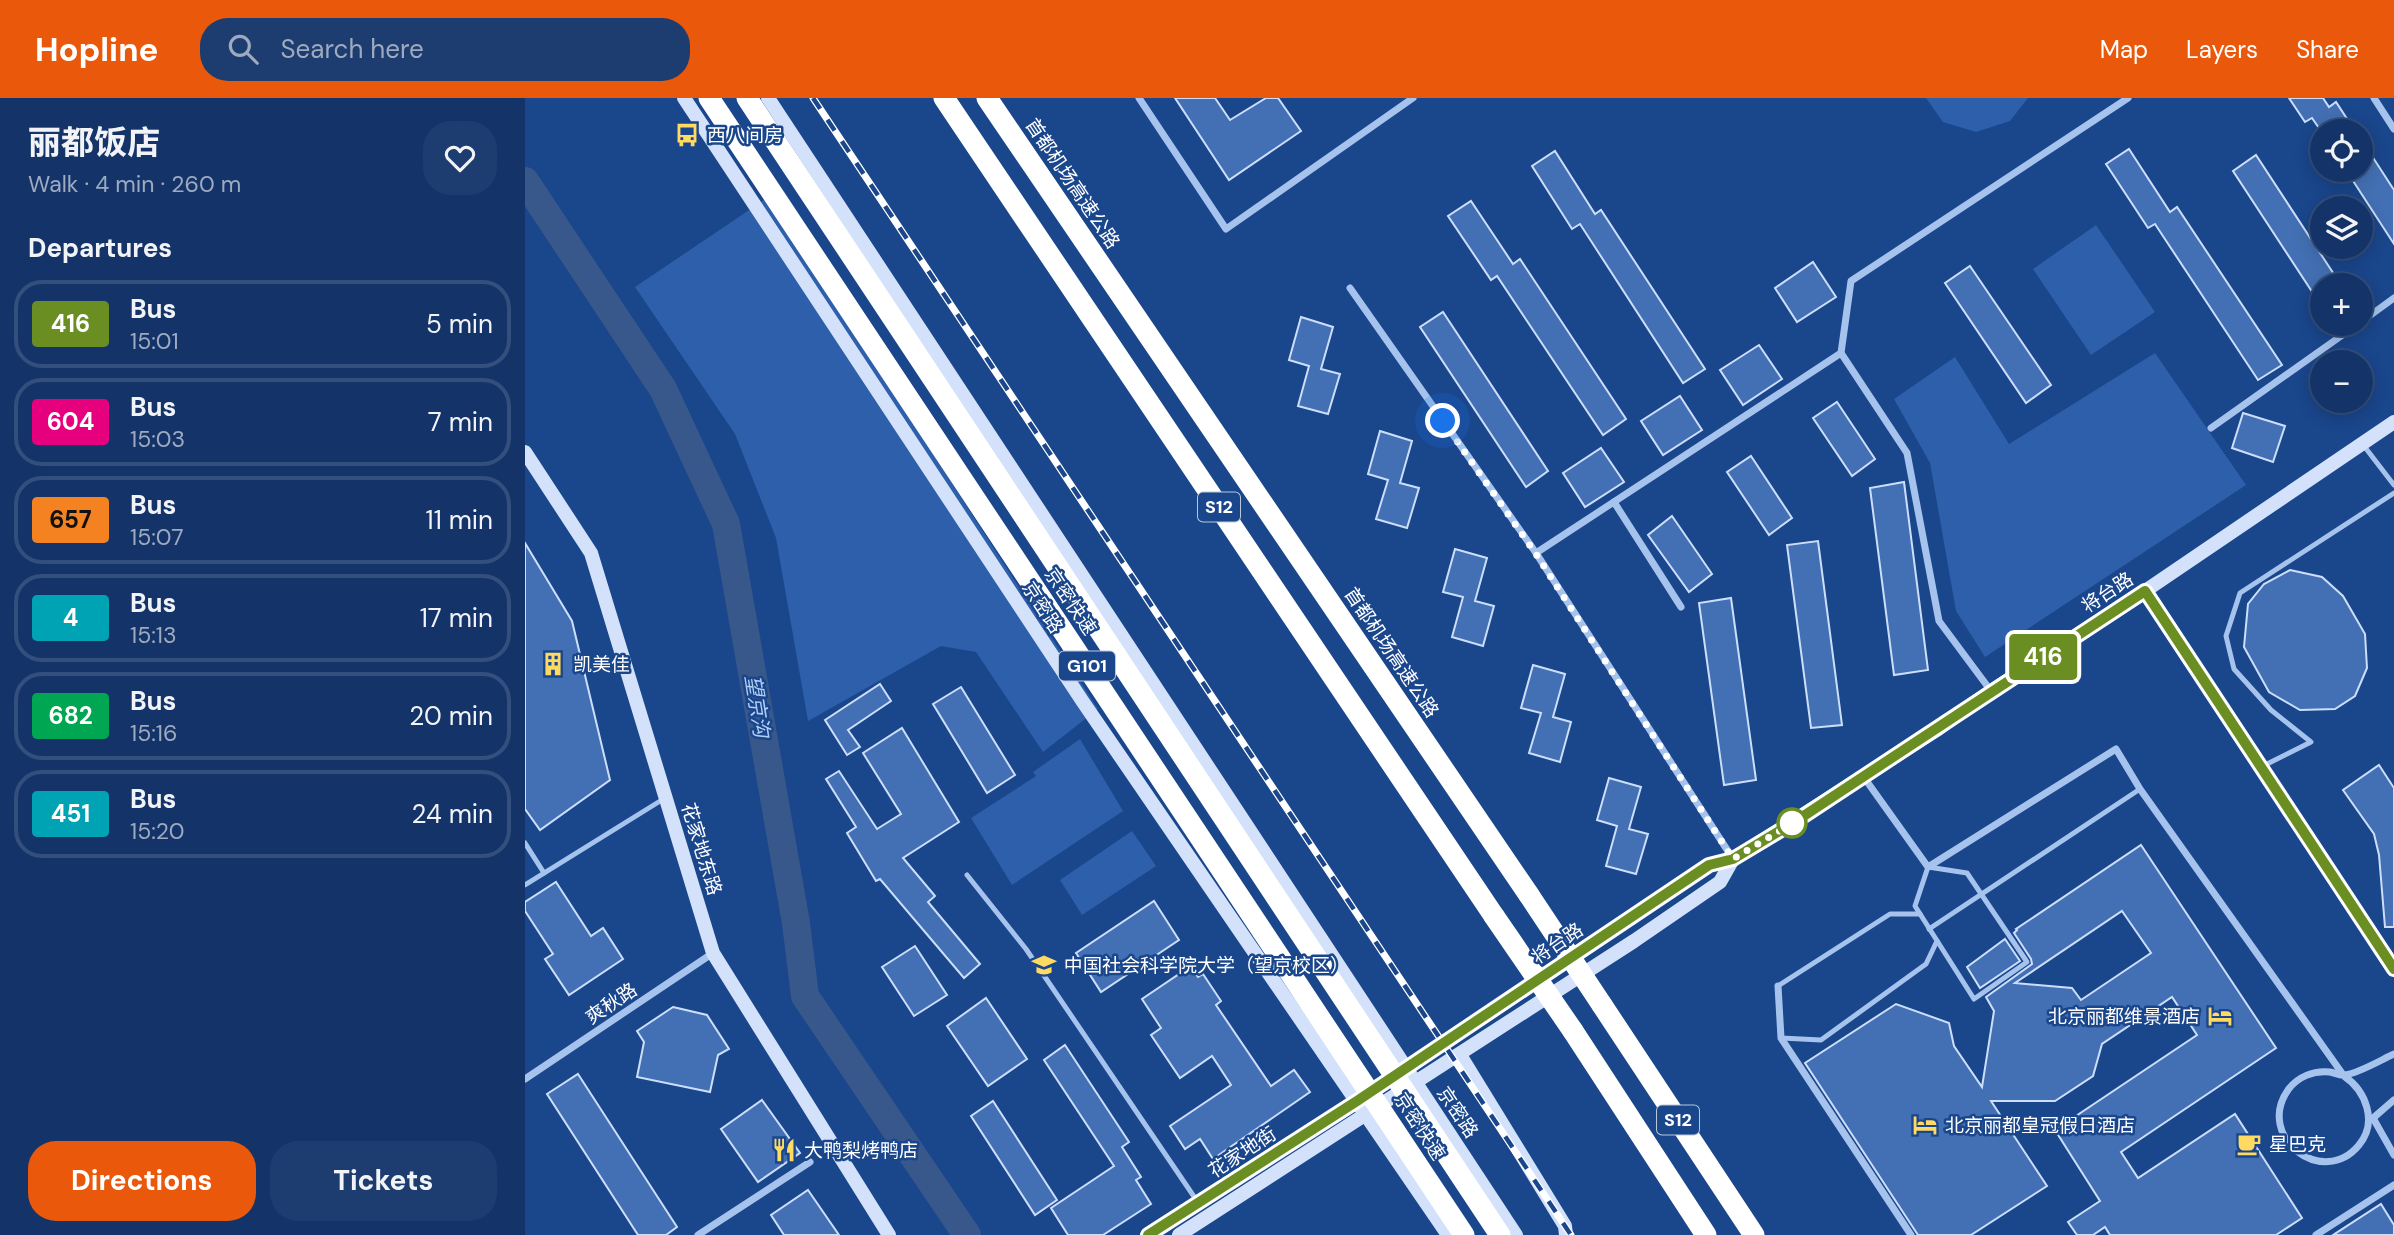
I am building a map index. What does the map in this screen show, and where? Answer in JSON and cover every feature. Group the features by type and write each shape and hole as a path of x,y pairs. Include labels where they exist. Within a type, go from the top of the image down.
{"highway":[{"name":"京密快速","path":"709,98 1464,1235"},
{"name":"京密快速","path":"747,98 1500,1235"},
{"name":"S12","path":"944,98 1573,1031 1706,1235"},
{"name":"首都机场高速公路","path":"987,98 1529,895 1753,1235"}],"main road":[{"name":"京密路","path":"684,98 1083,702 1448,1235"},
{"name":"京密路","path":"768,98 1516,1235"},
{"name":"将台路","path":"1357,1101 1709,865 1733,859 1938,729 2394,422"},
{"name":"花家地东路","path":"525,453 591,553 713,953 889,1235"},
{"name":"将台路","path":"1416,1084 1720,882 1733,859"},
{"path":"1461,1055 1565,1226 1566,1235"},
{"name":"花家地街","path":"1179,1235 1416,1084"},
{"name":"花家地街","path":"1148,1235 1357,1101"}],"street":[{"path":"1139,98 1226,229 1413,98"},
{"path":"1991,691 1939,621 1907,453 1841,353 1851,281 2128,98"},
{"path":"2374,98 2394,129"},
{"path":"1350,288 1536,554 1733,859"},
{"path":"2373,313 2394,298"},
{"path":"2211,428 2341,336"},
{"path":"1536,554 1841,353"},
{"path":"1614,502 1681,607"},
{"path":"2145,591 2394,969"},
{"path":"1863,776 1928,867 2116,749 2140,789 2344,1076"},
{"name":"爽秋路","path":"525,1079 713,953"},
{"path":"1778,986 1781,1038 1911,1235"},
{"path":"2344,1076 2394,1054"},
{"path":"2394,1100 2371,1120 2359,1145 2338,1159 2323,1162 2308,1159 2292,1149 2281,1131 2279,1113 2290,1088 2305,1076 2329,1072 2344,1076 2363,1094 2371,1120 2394,1155"},
{"path":"698,1235 810,1162"},
{"path":"2316,1235 2394,1185"}],"lane":[{"path":"2362,444 2394,485"},
{"path":"2261,767 2311,742 2271,710 2234,669 2227,636 2240,593 2394,493"},
{"path":"1929,929 2140,789"},
{"path":"525,885 666,797"},
{"path":"525,843 544,873"},
{"path":"1928,867 1967,873 1981,895 2027,962 1974,999 1915,906 1928,867"},
{"path":"967,874 1026,949 1198,1203"},
{"path":"1778,986 1890,914 1920,914"},
{"path":"1781,1038 1821,1040 1926,964 1937,941"}],"shaded area":[{"path":"1926,98 2028,98 2010,121 1976,132 1943,122"},
{"path":"767,198 1098,709 1043,752 976,652 941,646 808,721 776,538 735,434 635,287"},
{"path":"2096,225 2155,312 2091,355 2033,269"},
{"path":"2155,353 2246,485 1985,657 1956,611 1930,463 1894,399 1955,357 2009,444"},
{"path":"1080,739 1123,811 1012,885 971,818 1036,776 1033,772"},
{"path":"1132,831 1156,866 1082,915 1060,880"}],"building":[{"path":"1175,98 1215,98 1230,120 1266,98 1278,98 1301,131 1229,180"},
{"path":"2289,98 2323,98 2329,107 2336,102 2347,119 2312,118 2305,122"},
{"path":"2129,149 2170,212 2177,207 2282,365 2258,380 2155,224 2148,228 2106,164"},
{"path":"1555,151 1595,214 1601,210 1705,369 1683,383 1580,224 1572,229 1532,166"},
{"path":"2256,155 2310,238 2310,259 2324,259 2333,273 2310,273 2310,289 2233,171"},
{"path":"2373,158 2394,190 2394,244 2373,212 2373,196 2363,196 2354,182 2373,182"},
{"path":"1471,201 1513,264 1520,259 1626,419 1603,435 1497,276 1491,280 1448,216"},
{"path":"1813,262 1836,297 1797,322 1775,288"},
{"path":"1970,266 2051,385 2026,403 1945,283"},
{"path":"1443,312 1548,471 1526,487 1420,327"},
{"path":"1301,317 1333,327 1321,369 1340,374 1328,414 1298,406 1309,366 1289,360"},
{"path":"1759,345 1782,379 1743,405 1720,370"},
{"path":"1680,396 1702,430 1663,455 1641,421"},
{"path":"1837,402 1875,459 1852,476 1813,418"},
{"path":"2243,413 2285,426 2273,462 2232,448"},
{"path":"1380,431 1412,441 1400,483 1419,488 1407,528 1376,519 1388,480 1368,474"},
{"path":"1601,448 1624,482 1585,507 1563,473"},
{"path":"1751,456 1792,518 1769,535 1727,472"},
{"path":"1904,482 1928,670 1894,675 1870,488"},
{"path":"1672,516 1712,574 1689,592 1648,535"},
{"path":"1818,541 1842,725 1811,728 1787,545"},
{"name":"凯美佳","path":"525,543 572,621 610,780 540,830 525,809"},
{"path":"1455,549 1487,558 1475,601 1494,606 1483,646 1452,637 1463,597 1443,592"},
{"path":"2290,570 2322,577 2343,596 2365,634 2367,668 2355,696 2335,709 2300,710 2269,692 2244,647 2248,604 2264,584"},
{"path":"1731,598 1756,780 1724,785 1699,603"},
{"path":"1533,665 1565,674 1553,717 1571,722 1560,762 1529,753 1541,713 1521,708"},
{"path":"880,684 891,701 848,730 860,747 847,755 825,720"},
{"path":"961,687 1015,775 987,793 933,704"},
{"path":"902,728 959,822 903,858 935,896 928,902 980,964 964,978 880,879 876,881 847,833 856,827 826,779 839,771 877,829 901,814 863,753"},
{"path":"2379,765 2394,788 2394,927 2385,927 2379,855 2374,834 2343,790"},
{"path":"1609,778 1641,787 1629,829 1648,834 1636,874 1606,866 1617,826 1597,820"},
{"path":"2141,845 2276,1048 2121,1152 2138,1178 2235,1114 2302,1218 2276,1235 2110,1235 2105,1227 2093,1235 2077,1235 2068,1222 2100,1201 2055,1130 2197,1035 2172,997 2102,1044 2093,1076 2055,1101 1991,1101 2047,1186 1971,1235 1918,1235 1805,1063 1896,1004 1949,1023 1954,1046 1982,1087 1994,1011 1986,997 2032,964 2014,933 2016,929","holes":["2122,911 2151,953 2081,1000 2072,988 2015,983"]},
{"path":"556,882 591,936 603,928 623,959 569,995 545,959 553,954 525,911 525,902"},
{"path":"1154,901 1179,940 1101,992 1076,953"},
{"path":"2005,939 2020,961 1980,988 1967,967"},
{"path":"915,946 947,995 914,1016 882,967"},
{"path":"1191,966 1198,977 1203,974 1221,1001 1216,1005 1271,1086 1294,1070 1310,1092 1213,1159 1200,1139 1185,1149 1170,1126 1231,1085 1212,1056 1180,1078 1151,1035 1161,1028 1142,999"},
{"path":"986,998 1027,1059 988,1086 947,1026"},
{"path":"673,1007 707,1015 729,1049 718,1055 710,1092 637,1077 644,1042 637,1031"},
{"path":"1065,1045 1129,1142 1122,1147 1141,1177 1136,1180 1151,1204 1103,1235 1068,1235 1051,1208 1114,1166 1044,1060"},
{"path":"578,1074 677,1227 666,1235 638,1235 547,1094"},
{"path":"762,1100 800,1153 758,1182 721,1129"},
{"path":"993,1101 1057,1200 1035,1215 971,1116"},
{"path":"808,1190 839,1235 784,1235 771,1215"},
{"path":"2381,1204 2394,1225 2394,1235 2333,1235"}],"waterway":[{"name":"望京沟","path":"525,181 663,389 726,524 796,923 805,996 967,1235"}],"railway":[{"path":"813,98 1571,1235"}],"bus line":[{"name":"416","path":"1148,1235 1357,1101 1709,865 1733,859 1796,821 2145,591 2394,969"}],"place":[{"name":"西八间房","path":"687,135"},
{"name":"凯美佳","path":"553,664"},
{"name":"中国社会科学院大学（望京校区）","path":"1044,965"},
{"name":"北京丽都维景酒店","path":"2220,1016"},
{"name":"北京丽都皇冠假日酒店","path":"1925,1125"},
{"name":"星巴克","path":"2249,1144"},
{"name":"大鸭梨烤鸭店","path":"784,1150"}],"route":[{"path":"1443,421 1536,554 1733,859 1796,821 1792,823"}]}
